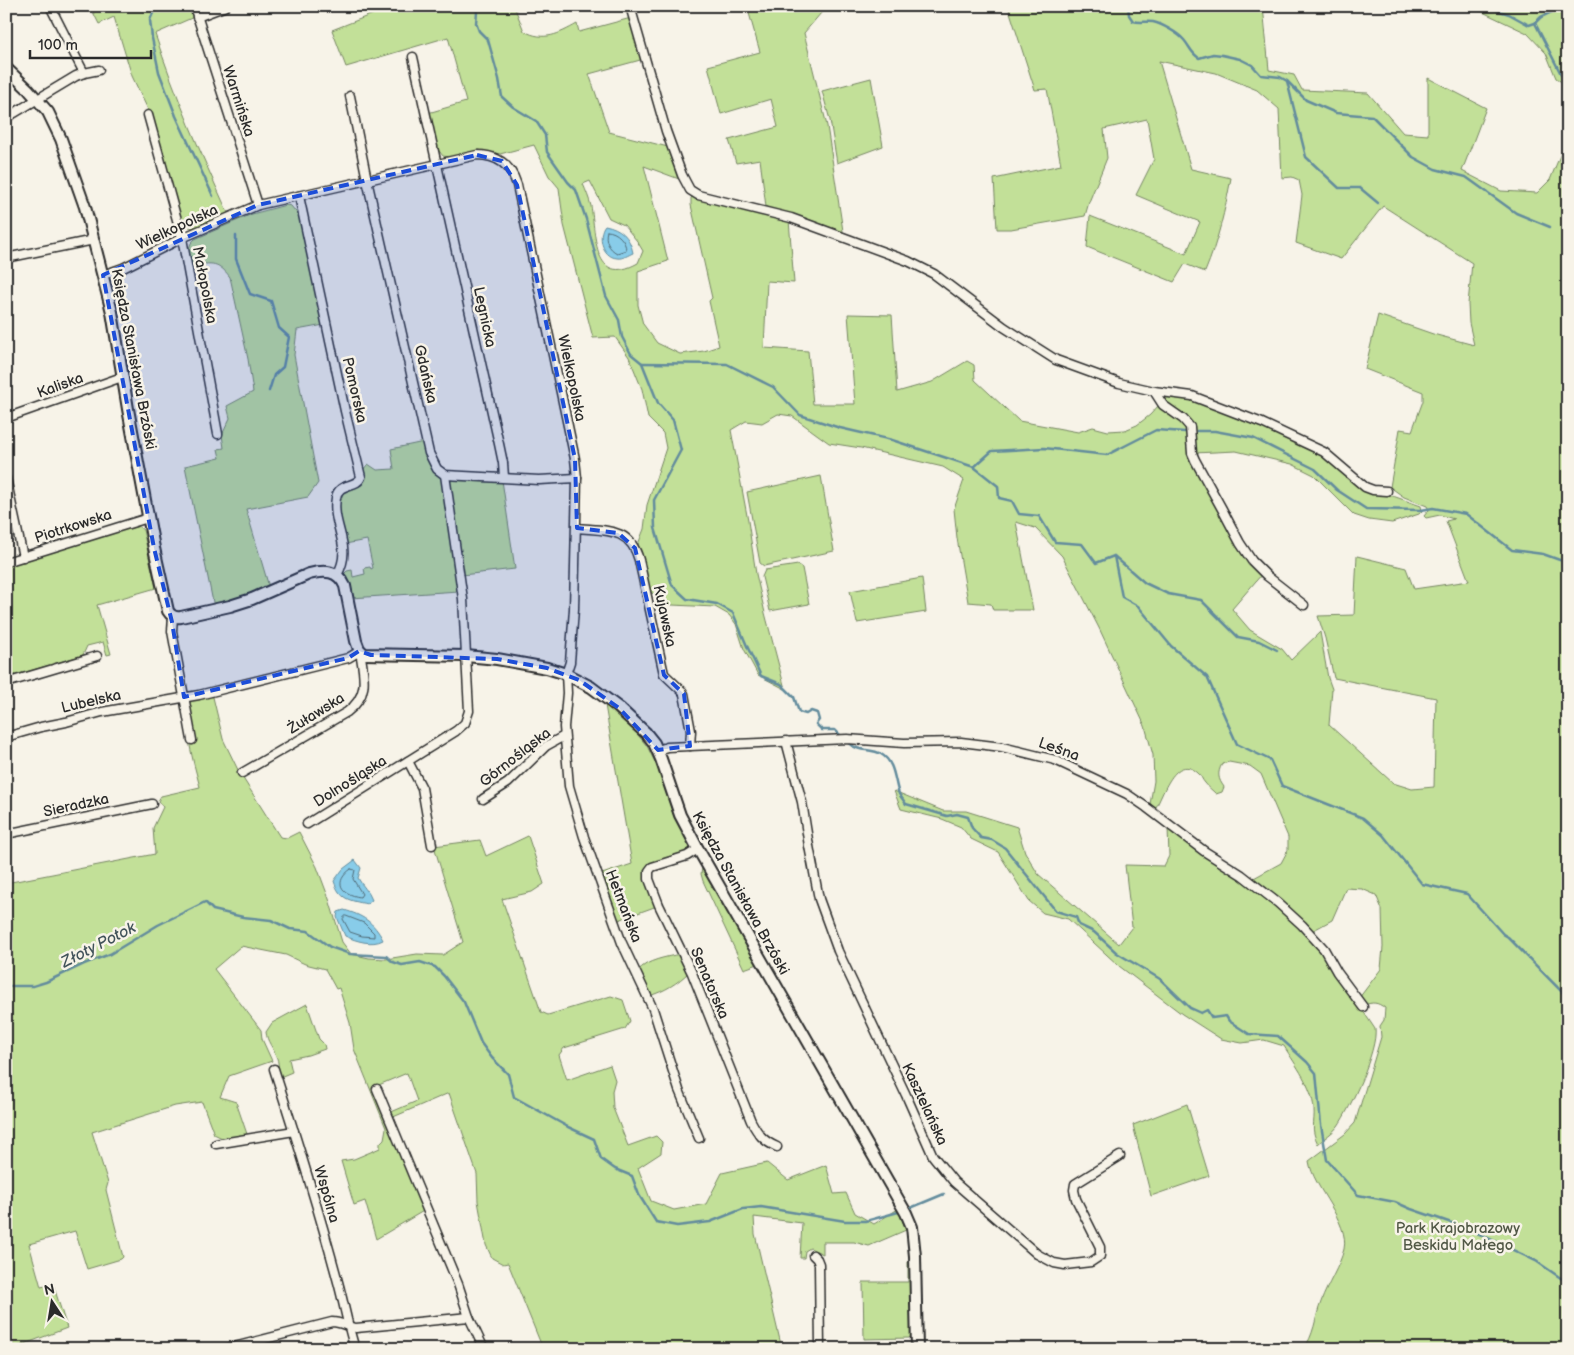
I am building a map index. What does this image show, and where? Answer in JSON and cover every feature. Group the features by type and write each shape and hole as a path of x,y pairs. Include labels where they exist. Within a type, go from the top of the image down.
{"street":[{"path":"50,6 84,73"},
{"name":"Warmińska","path":"194,6 258,205"},
{"path":"197,17 226,6"},
{"path":"630,6 666,131 684,181 690,190 698,195 791,218 908,261 934,274 1004,327 1051,357 1119,383 1154,391 1192,396 1262,423 1324,452 1364,487 1372,490 1386,491"},
{"path":"413,57 437,164"},
{"name":"Księdza Stanisława Brzóski","path":"6,68 38,100 55,124 76,180 104,275 148,518 168,611 173,616 172,631 184,697"},
{"path":"6,118 84,73 99,70"},
{"name":"Gdańska","path":"350,96 367,180 429,453 437,469 445,475 461,582 466,656"},
{"name":"Małopolska","path":"148,115 182,238 218,434"},
{"name":"Wielkopolska","path":"104,275 258,205 477,155 487,155 502,161 514,175 575,459 577,528 570,662 566,674"},
{"name":"Legnicka","path":"437,164 501,453 504,477"},
{"name":"Pomorska","path":"299,196 361,477 357,483 339,490 336,497 344,553 343,564 337,575"},
{"path":"6,258 94,240"},
{"name":"Kaliska","path":"6,418 122,377"},
{"path":"1154,391 1163,405 1183,419 1190,427 1192,453 1195,460 1248,555 1268,576 1304,605"},
{"path":"445,475 539,480 577,478"},
{"path":"6,478 23,557"},
{"name":"Piotrkowska","path":"6,562 148,518"},
{"name":"Kujawska","path":"577,528 618,533 630,541 635,548 664,674 684,694 691,731 690,746"},
{"path":"173,616 181,618 230,606 319,572 328,571 337,575 345,586 356,641 360,651 348,658 184,697 192,740"},
{"name":"Księdza Stanisława Brzóski","path":"360,651 371,655 466,656 528,663 566,674 592,688 620,708 646,733 658,750 680,815 698,849 905,1210 912,1227 915,1256 917,1349"},
{"name":"Żuławska","path":"242,773 347,712 358,703 362,696 364,682 360,651"},
{"path":"6,683 97,656"},
{"name":"Dolnośląska","path":"307,824 456,731 464,723 469,711 466,656"},
{"name":"Hetmańska","path":"566,674 567,693 564,736 568,781 584,837 622,943 653,1009 679,1090 699,1138"},
{"name":"Lubelska","path":"6,737 126,707 184,697"},
{"name":"Górnośląska","path":"483,799 508,783 546,746 564,736"},
{"name":"Leśna","path":"658,750 690,746 847,739 924,744 961,742 1002,747 1055,760 1119,790 1146,806 1204,851 1242,875 1302,924 1324,949 1337,972 1363,1007"},
{"name":"Kasztelańska","path":"786,741 802,802 819,899 838,951 933,1156 954,1182 1024,1244 1054,1263 1065,1265 1091,1262 1100,1256 1100,1247 1076,1199 1074,1190 1076,1184 1120,1156"},
{"name":"Dolnośląska","path":"408,761 422,788 432,845"},
{"name":"Sieradzka","path":"6,834 152,804"},
{"name":"Senatorska","path":"698,849 687,856 652,868 648,871 649,879 659,905 696,980 758,1136 777,1147"},
{"name":"Wspólna","path":"274,1069 294,1130 339,1285 355,1349"},
{"path":"377,1089 484,1349"},
{"path":"216,1144 294,1130"},
{"path":"813,1255 817,1258 819,1264 820,1349"},
{"path":"226,1349 324,1323 339,1322 348,1327 469,1316"}],"highlighted area":[{"path":"477,155 502,161 517,185 575,459 577,528 618,533 635,548 664,675 684,694 690,746 658,750 619,708 579,680 547,668 497,659 371,655 359,651 348,658 184,697 172,622 154,548 103,275 258,205"}],"green space":[{"path":"90,6 190,6 194,17 155,34 189,124 228,213 196,227 190,227 183,222 150,114 132,76 114,17 99,24"},
{"name":"Park Krajobrazowy Beskidu Małego","path":"370,6 514,6 524,31 538,36 558,34 577,24 579,32 631,18 644,59 589,74 609,132 668,147 679,179 644,166 668,261 638,271 638,305 643,324 657,343 680,354 704,351 719,346 709,301 712,298 691,205 691,198 693,196 770,213 789,220 794,283 767,281 764,348 808,351 813,404 855,404 848,314 892,315 897,392 932,382 967,361 974,365 975,380 1019,421 1078,432 1093,427 1108,431 1125,430 1137,425 1159,405 1187,426 1189,445 1262,574 1232,609 1250,630 1282,649 1291,660 1320,632 1328,678 1332,689 1329,725 1393,783 1412,789 1434,787 1436,698 1334,678 1318,616 1354,615 1357,556 1406,568 1414,589 1469,581 1446,521 1454,519 1440,515 1426,518 1424,516 1429,510 1427,506 1404,497 1390,487 1400,429 1412,431 1423,401 1423,392 1365,369 1378,315 1433,334 1474,345 1469,323 1468,304 1472,263 1383,206 1341,259 1296,243 1302,195 1299,180 1292,177 1282,178 1279,109 1257,90 1216,73 1159,61 1191,169 1231,178 1221,225 1205,272 1185,264 1174,282 1087,247 1090,216 1186,254 1200,222 1136,195 1154,159 1147,119 1104,129 1107,158 1085,216 1011,229 997,229 994,179 1061,165 1047,89 1035,90 1008,6 1263,6 1269,70 1294,75 1302,90 1368,93 1403,133 1428,135 1428,78 1486,108 1462,171 1501,191 1537,193 1550,180 1568,136 1568,1349 1303,1349 1310,1339 1321,1302 1337,1269 1344,1249 1342,1228 1317,1182 1309,1161 1345,1134 1355,1123 1381,1037 1380,1026 1384,1020 1385,1008 1375,1003 1364,1005 1359,998 1381,969 1383,947 1382,909 1376,895 1362,889 1346,888 1332,920 1312,931 1252,879 1281,863 1288,850 1288,837 1261,774 1250,766 1229,762 1222,764 1219,776 1224,787 1222,792 1216,794 1198,773 1190,768 1183,768 1171,778 1155,809 1150,804 1154,781 1153,755 1145,726 1099,628 1062,556 1035,528 1016,522 1033,610 993,610 991,604 968,602 954,509 964,480 943,467 861,448 829,443 792,416 778,414 762,423 746,421 731,430 756,574 785,689 758,675 744,649 736,624 729,615 715,607 672,605 661,600 651,592 646,582 637,547 644,529 647,505 666,448 663,433 648,418 642,389 629,357 615,337 593,338 564,225 559,188 549,176 534,145 500,154 479,150 449,157 443,156 436,147 428,113 466,102 448,37 346,67 332,30 373,14","holes":["590,181 609,218 624,225 637,241 643,251 638,263 623,269 612,269 605,264 596,243 591,206 583,184"]},
{"path":"747,6 827,6 804,33 827,126 842,233 766,207 760,159 736,163 729,140 778,127 771,99 721,114 708,66 760,52"},
{"path":"1470,6 1515,6 1521,8 1526,6 1568,6 1568,87 1556,78 1546,53 1527,33"},
{"path":"871,78 883,146 837,163 830,120 822,91"},
{"path":"286,205 291,206 298,212 300,217 324,325 297,330 294,355 318,483 308,497 246,509 269,587 255,594 214,607 185,466 220,458 218,449 224,448 222,435 230,418 227,406 253,392 248,359 230,277 221,267 216,265 190,266 187,250 195,239 252,214"},
{"path":"1163,395 1191,399 1263,426 1323,454 1359,487 1421,506 1422,511 1419,514 1392,523 1369,520 1354,515 1314,475 1292,464 1236,451 1194,453 1194,432 1190,420 1167,404"},
{"path":"424,442 433,468 442,478 459,591 351,598 343,575 347,571 352,570 353,577 365,574 364,568 373,568 367,540 345,544 338,505 340,493 358,484 362,471 368,464 377,470 394,469 391,449"},
{"path":"821,476 834,551 764,566 760,563 747,492"},
{"path":"451,479 502,480 515,569 462,575 449,481"},
{"path":"138,526 143,530 156,588 97,605 111,654 107,655 103,642 87,646 83,655 6,678 6,565 127,527 128,529"},
{"path":"798,565 802,568 809,604 770,611 762,577 765,570"},
{"path":"922,578 926,612 857,623 850,591"},
{"path":"209,694 213,697 223,739 239,772 280,837 287,838 299,832 317,867 342,942 351,954 386,959 417,954 443,955 463,942 434,846 480,840 486,856 528,836 544,884 532,892 502,899 541,1012 548,1015 611,996 623,1000 630,1021 625,1029 564,1048 559,1055 567,1080 610,1065 615,1080 612,1091 613,1108 628,1146 656,1136 662,1142 661,1153 638,1168 651,1201 674,1210 706,1204 722,1173 767,1163 788,1180 826,1165 834,1194 846,1193 855,1213 874,1224 898,1209 906,1230 869,1246 854,1242 823,1242 823,1254 810,1248 805,1251 804,1258 800,1258 802,1223 754,1217 755,1234 782,1349 543,1349 508,1263 503,1264 492,1258 486,1245 478,1201 477,1174 449,1093 391,1118 389,1113 417,1101 407,1073 374,1087 425,1210 376,1239 365,1201 354,1205 341,1161 354,1159 380,1148 386,1128 354,1049 350,1023 339,988 336,989 325,969 305,964 286,955 241,946 214,969 261,1030 262,1039 272,1061 229,1076 220,1097 236,1102 248,1137 226,1140 214,1134 202,1102 175,1106 92,1132 108,1183 106,1190 123,1257 87,1269 75,1231 29,1244 41,1287 53,1284 67,1328 14,1348 6,1326 6,883 155,854 153,828 163,807 158,801 161,796 200,787 188,735 188,703 192,699"},
{"path":"605,705 638,735 647,746 659,770 673,814 692,851 650,866 657,906 616,921 599,875 632,864"},
{"path":"894,791 943,811 966,811 1017,827 1025,852 1038,874 1119,944 1132,927 1125,865 1164,866 1169,856 1168,828 1241,878 1300,926 1323,951 1375,1029 1375,1038 1368,1064 1356,1093 1338,1126 1318,1144 1313,1130 1314,1109 1310,1092 1303,1076 1284,1046 1264,1040 1242,1043 1221,1039 1182,1014 1119,966 1068,919 1043,913 1029,901 998,852 971,839 961,827 942,819 901,809"},
{"path":"702,868 758,964 744,969 703,881"},
{"path":"680,954 689,972 671,986 649,996 638,971 646,964"},
{"path":"307,1004 319,1039 324,1044 325,1049 289,1059 292,1072 280,1077 277,1058 266,1032 272,1023"},
{"path":"1187,1104 1209,1176 1151,1196 1133,1125"},
{"path":"908,1262 911,1262 912,1335 909,1338 864,1339 863,1282 908,1282"}],"water":[{"path":"605,225 615,228 627,237 633,253 619,258 608,254 601,240 601,234"},
{"path":"355,860 361,868 358,878 372,900 367,904 342,896 334,881 343,869"},
{"path":"344,910 367,920 376,928 383,940 369,943 345,936 337,917 338,912"}],"waterway":[{"path":"156,6 150,20 159,72 176,116 213,196"},
{"path":"475,6 477,12 476,23 479,31 488,40 502,97 513,107 536,121 545,135 547,152 568,182 576,190 586,219 606,296 619,320 622,337 631,354 642,363 658,403 673,420 681,450 654,500 655,528 672,585 687,599 717,604 733,613 761,676 781,684 794,697 799,712 806,714 811,711 817,713 819,720 816,724 822,730 835,730 841,736"},
{"path":"1128,6 1129,15 1133,21 1153,22 1170,29 1181,37 1199,58 1213,54 1240,59 1252,65 1261,75 1280,77 1287,81 1306,100 1336,113 1372,116 1413,157 1435,169 1466,177 1516,213 1550,227"},
{"path":"1484,6 1509,14 1529,25 1564,6"},
{"path":"1535,23 1562,76 1568,81"},
{"path":"1287,81 1306,157 1339,188 1360,188 1378,203"},
{"path":"236,236 236,259 250,294 271,301 279,328 289,337 283,367 274,375 269,391"},
{"path":"642,363 727,364 773,387 800,415 840,428 892,440 974,467 998,486 999,498 1012,501 1019,514 1039,516 1055,542 1082,544 1096,563 1114,556 1145,583 1168,594 1201,600 1238,637 1259,641 1277,650"},
{"path":"974,467 992,451 1044,448 1107,455 1156,430 1185,432"},
{"path":"1197,431 1215,431 1253,438 1315,469 1337,490 1366,509 1421,510 1433,508 1466,514 1512,550 1543,554 1568,563"},
{"path":"1114,556 1122,597 1138,606 1171,646 1207,677 1237,744 1270,760 1282,786 1363,818 1383,835 1422,884 1467,894 1503,934 1568,998"},
{"path":"847,742 856,748 877,752 886,757 892,766 899,794 906,804 947,816 957,814 968,817 972,828 981,838 992,840 1005,848 1056,911 1076,917 1079,925 1094,932 1117,953 1160,979 1190,1008 1201,1013 1207,1010 1212,1018 1226,1016 1229,1021 1249,1034 1278,1036 1307,1062 1316,1073 1321,1125 1327,1160 1358,1195 1395,1202 1469,1229 1536,1261 1568,1283"},
{"name":"Złoty Potok","path":"6,986 33,986 46,982 110,954 158,925 205,902 213,910 243,917 271,920 290,929 308,931 330,947 350,954 386,956 393,962 402,965 420,962 435,967 464,1002 481,1043 492,1058 508,1074 514,1097 594,1139 601,1159 615,1169 632,1176 639,1195 656,1222 677,1226 710,1222 743,1209 761,1207 845,1221 866,1221 902,1211"},
{"path":"908,1209 944,1194"}]}
